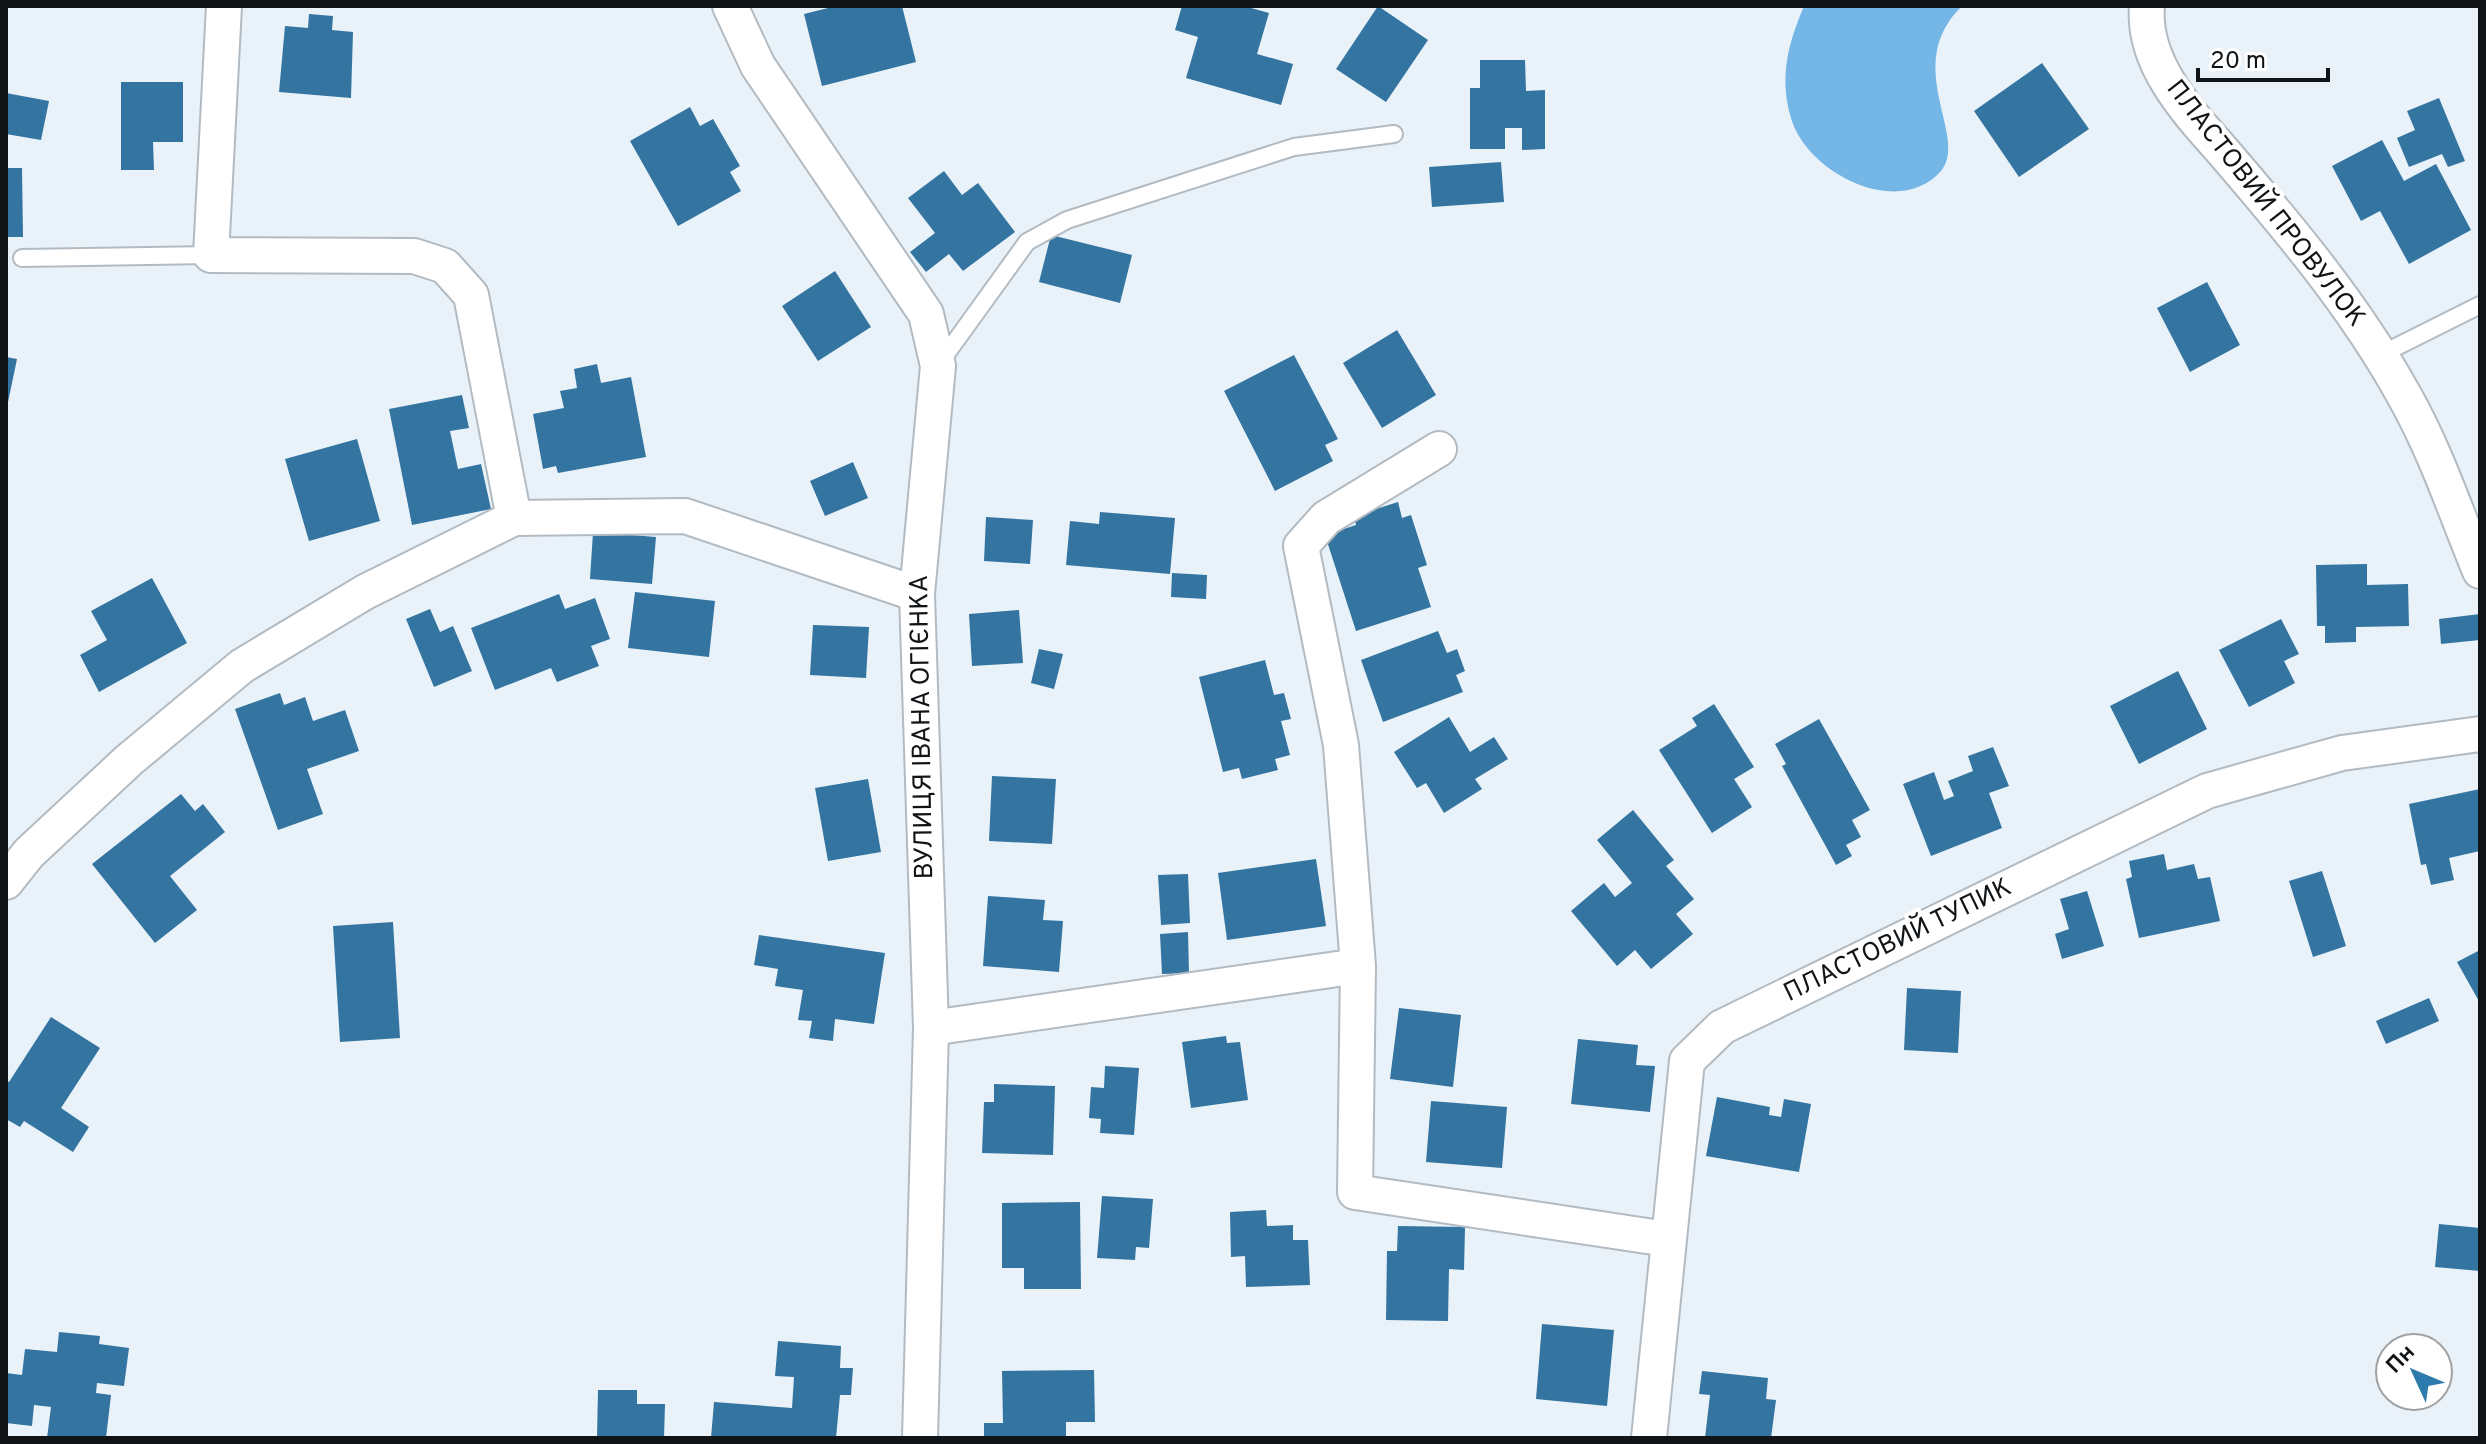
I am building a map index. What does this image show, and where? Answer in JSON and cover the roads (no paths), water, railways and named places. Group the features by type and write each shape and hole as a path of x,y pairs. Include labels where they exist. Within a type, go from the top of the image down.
{"street":[{"path":"224,6 211,255 414,256 445,266 471,295 514,518"},
{"name":"ВУЛИЦЯ ІВАНА ОГІЄНКА","path":"730,6 758,66 926,314 938,366 917,594 931,1028 920,1438"},
{"name":"ПЛАСТОВИЙ ПРОВУЛОК","path":"2147,6 2145,22 2152,49 2180,99 2293,232 2380,355 2425,436 2480,571"},
{"path":"1439,449 1326,518 1301,546 1341,745 1358,966 1355,1192 1667,1239"},
{"path":"6,882 29,853 129,760 242,666 365,592 514,518 685,516 917,594"},
{"name":"ПЛАСТОВИЙ ТУПИК","path":"1649,1438 1687,1061 1722,1027 2207,791 2342,753 2480,734"},
{"path":"931,1028 1358,966"}],"lane":[{"path":"938,366 1027,242 1067,220 1294,147 1394,134"},
{"path":"22,258 211,255"},
{"path":"2380,355 2480,305"}]}
